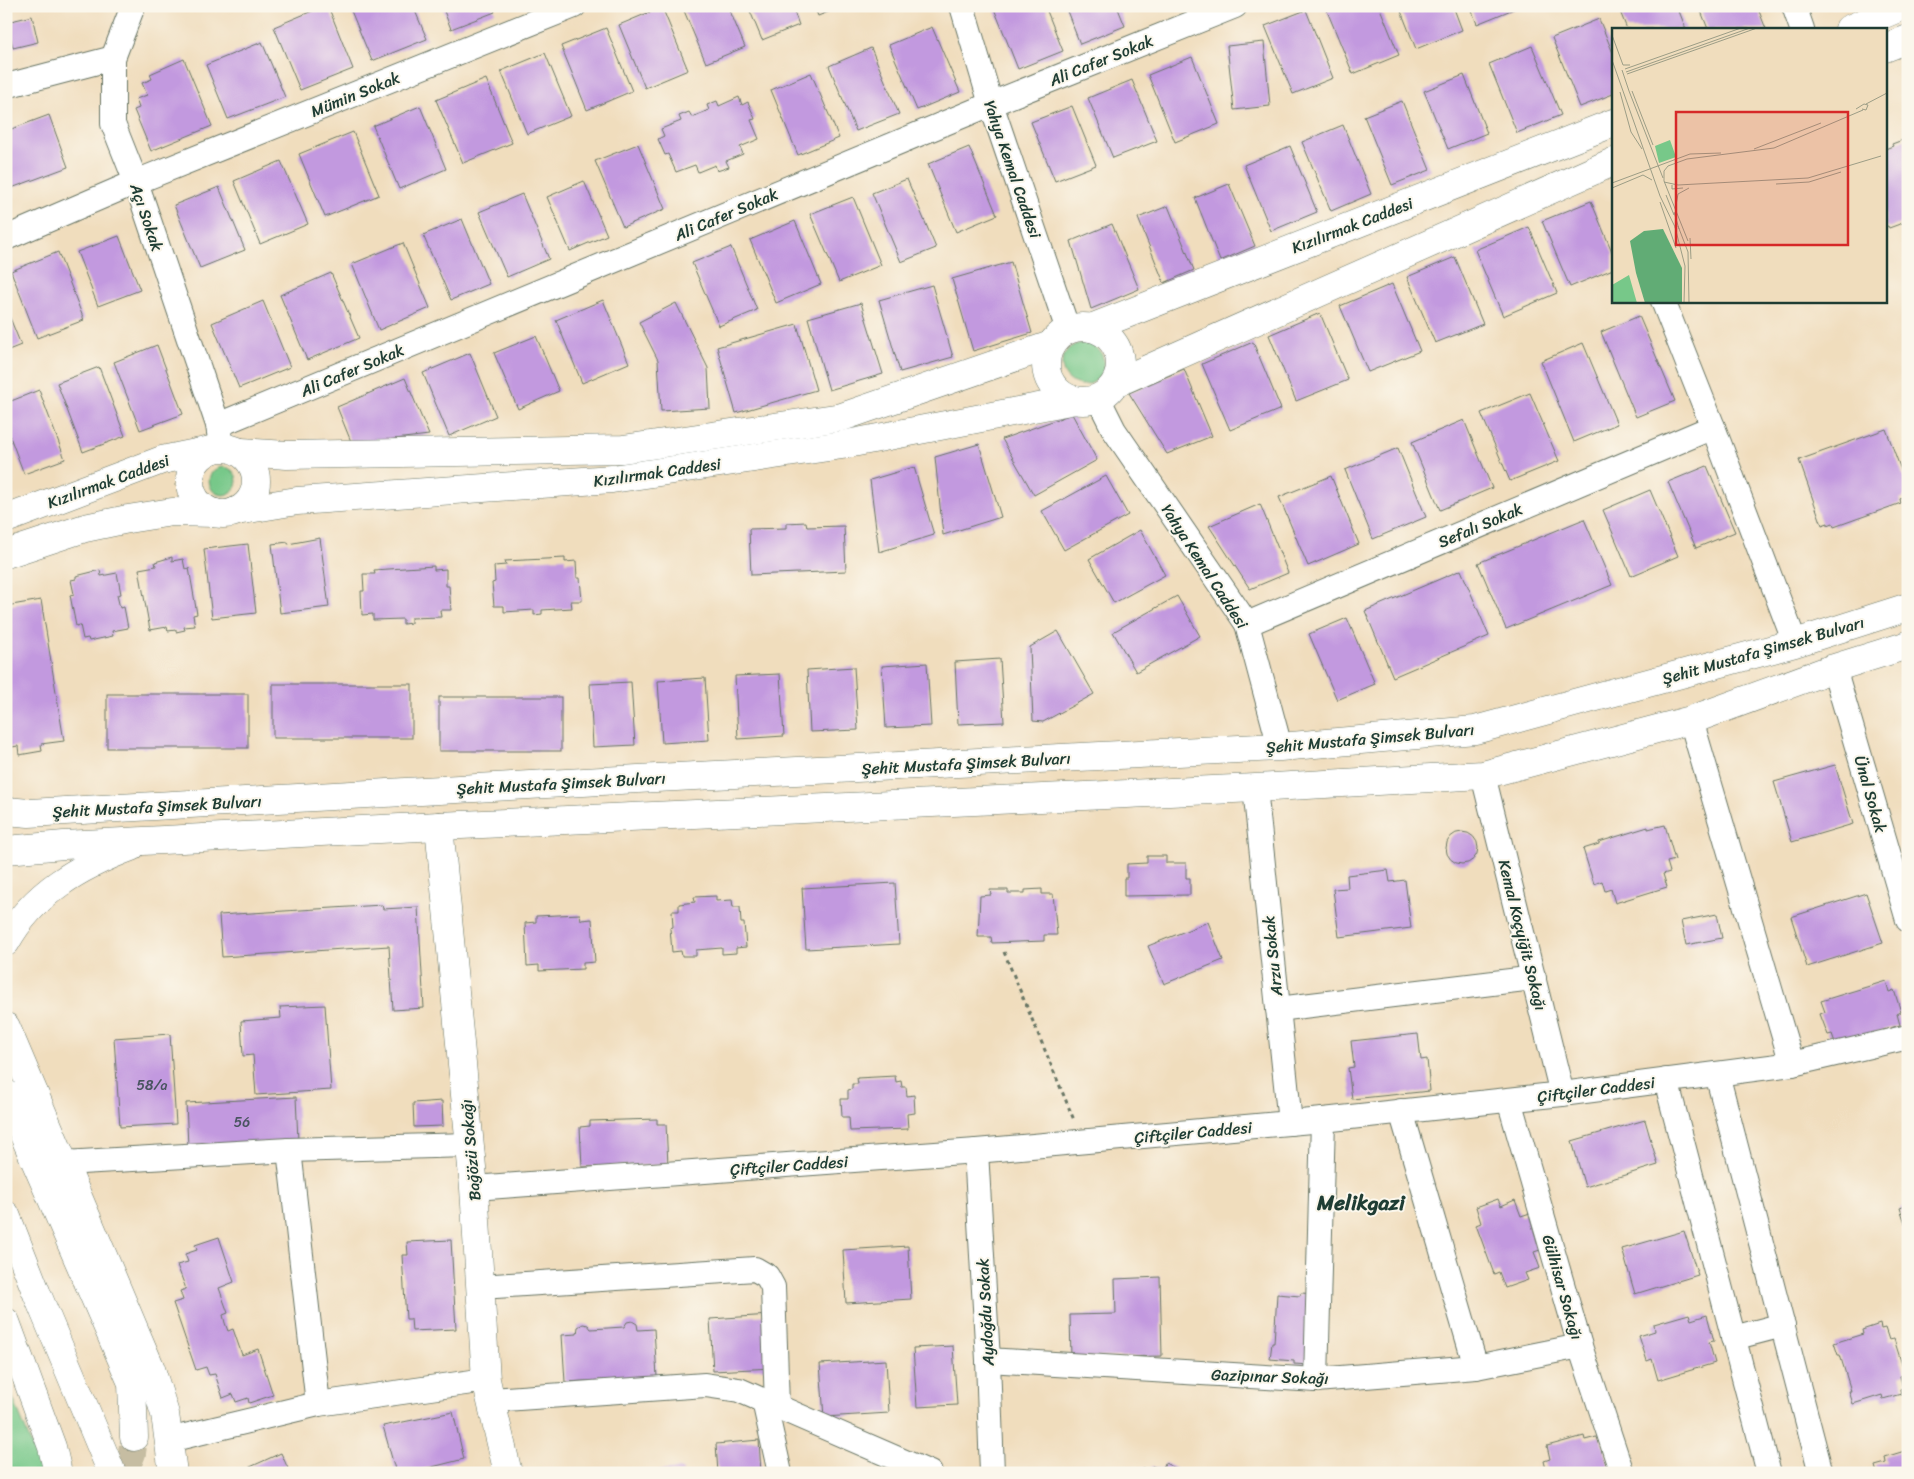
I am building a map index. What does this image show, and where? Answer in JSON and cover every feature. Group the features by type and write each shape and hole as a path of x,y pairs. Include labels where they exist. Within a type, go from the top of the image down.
{"main road":[{"path":"1851,28 1903,6"},
{"path":"1886,48 1908,39"},
{"name":"Kızılırmak Caddesi","path":"6,518 162,460 223,444 287,455 623,449 842,417 1070,334 1612,123"},
{"name":"Kızılırmak Caddesi","path":"6,554 85,528 172,512 225,512 297,501 612,479 842,445 1096,394 1611,167"},
{"path":"1102,332 1111,339 1117,349 1120,360 1120,372 1096,394 1065,396 1056,389 1049,379 1046,368 1047,356 1070,334 1102,332"},
{"path":"223,444 249,459 254,468 256,478 251,498 244,506 225,512 206,509 192,493 190,483 191,472 195,463 202,455 223,444"},
{"name":"Şehit Mustafa Şimsek Bulvarı","path":"6,811 29,813 646,778 1280,747 1475,730 1795,643 1908,606"},
{"name":"Şehit Mustafa Şimsek Bulvarı","path":"64,845 1255,788 1483,775 1691,720 1834,668 1908,645"},
{"name":"Bağözü Sokağı","path":"439,826 474,1188 488,1390 508,1473"},
{"path":"6,942 25,913 51,888 101,860 151,840"},
{"path":"6,850 64,845"},
{"path":"6,867 35,853 64,845"},
{"path":"6,1027 151,1368 165,1414 172,1473"},
{"path":"6,1094 132,1383 134,1436"},
{"path":"6,1200 37,1294"},
{"path":"6,1215 112,1473"},
{"path":"6,1322 52,1448 58,1473"}],"street":[{"name":"Açı Sokak","path":"133,6 113,58 113,124 136,182 223,444"},
{"name":"Mümin Sokak","path":"6,238 136,182 574,6"},
{"name":"Yahya Kemal Caddesi","path":"962,6 991,104 1070,334"},
{"name":"Ali Cafer Sokak","path":"223,444 991,104 1235,6"},
{"path":"1794,6 1802,28"},
{"path":"6,86 113,58"},
{"path":"1663,302 1795,643"},
{"name":"Yahya Kemal Caddesi","path":"1096,394 1114,430 1247,624 1280,747"},
{"name":"Sefalı Sokak","path":"1247,624 1713,427"},
{"name":"Ünal Sokak","path":"1834,668 1908,920"},
{"path":"1691,720 1792,1064"},
{"name":"Kemal Koçyiğit Sokağı","path":"1483,775 1562,1094"},
{"name":"Arzu Sokak","path":"1255,788 1290,1123"},
{"path":"1278,1009 1534,978"},
{"name":"Çiftçiler Caddesi","path":"474,1188 976,1151 1323,1120 1562,1094 1792,1064 1908,1037"},
{"path":"1717,1074 1821,1473"},
{"path":"1666,1080 1769,1473"},
{"name":"Gülhisar Sokağı","path":"1509,1100 1580,1346 1622,1473"},
{"path":"1401,1111 1476,1367"},
{"path":"1316,1380 1323,1120"},
{"path":"64,1163 289,1150 469,1145"},
{"path":"289,1150 318,1404"},
{"name":"Aydoğdu Sokak","path":"976,1151 988,1360 992,1473"},
{"path":"480,1287 755,1268 767,1276 773,1286 771,1403 780,1473"},
{"path":"1734,1338 1783,1325"},
{"name":"Gazipınar Sokağı","path":"988,1360 1316,1380 1476,1367 1580,1346"},
{"path":"169,1440 318,1404 488,1390 705,1384 740,1390 930,1473"}],"path":[{"path":"1004,952 1082,1142"}],"green space":[{"path":"1087,343 1095,346 1101,352 1104,364 1101,376 1095,382 1079,385 1071,382 1065,376 1062,360 1065,352 1071,346"},
{"path":"223,467 233,471 237,481 233,491 223,495 213,491 209,481 213,471"},
{"path":"6,1381 43,1473 6,1473"}],"building":[{"path":"328,6 353,69 300,90 274,27"},
{"path":"349,6 413,6 427,39 372,61"},
{"path":"442,6 492,6 495,12 451,29"},
{"path":"682,6 728,6 745,47 706,63"},
{"path":"748,6 792,6 799,25 762,40"},
{"path":"814,6 843,6 818,16"},
{"path":"993,6 1045,6 1063,51 1018,69"},
{"path":"1065,6 1117,6 1125,26 1080,44"},
{"path":"1325,6 1379,6 1399,55 1353,74"},
{"path":"1399,6 1453,6 1462,30 1416,49"},
{"path":"1470,6 1521,6 1477,24"},
{"path":"1627,6 1677,6 1686,28 1627,28 1619,9"},
{"path":"1699,6 1757,6 1766,28 1708,28"},
{"path":"662,7 688,70 645,88 619,25"},
{"path":"1306,10 1333,78 1293,94 1265,26"},
{"path":"32,16 38,42 13,48 7,22"},
{"path":"1599,19 1612,51 1612,94 1580,107 1552,38"},
{"path":"932,27 960,92 917,110 889,45"},
{"path":"606,28 632,91 587,110 561,46"},
{"path":"262,42 285,97 228,119 206,65"},
{"path":"1264,42 1270,106 1234,110 1227,46"},
{"path":"1532,46 1561,115 1517,133 1489,64"},
{"path":"871,48 899,114 856,131 829,66"},
{"path":"545,53 571,116 527,134 501,71"},
{"path":"1192,57 1219,124 1175,142 1148,75"},
{"path":"184,59 212,126 151,151 134,110 139,108 136,99 147,95 142,83 152,79 150,74"},
{"path":"811,73 839,138 798,155 771,90"},
{"path":"1464,75 1487,133 1448,149 1424,91"},
{"path":"486,79 512,143 463,163 436,100"},
{"path":"1132,80 1157,141 1113,158 1088,98"},
{"path":"739,97 742,105 748,102 755,119 751,120 759,139 740,147 743,154 726,161 729,167 717,171 715,165 698,172 695,165 676,172 668,154 665,155 658,139 664,136 661,129 681,121 679,116 689,112 692,117 709,110 707,105 717,101 719,106"},
{"path":"1402,101 1430,170 1392,185 1364,116"},
{"path":"420,106 446,169 399,189 373,126"},
{"path":"1072,106 1096,165 1055,181 1031,122"},
{"path":"49,115 68,167 6,190 6,131"},
{"path":"1343,125 1371,194 1331,211 1302,142"},
{"path":"353,132 379,195 325,217 299,154"},
{"path":"1908,138 1908,221 1889,228 1886,227 1886,149 1893,146 1892,144"},
{"path":"638,144 665,209 623,227 595,161"},
{"path":"1290,146 1317,212 1271,231 1244,165"},
{"path":"969,147 997,215 956,232 928,164"},
{"path":"281,161 308,224 260,244 234,181"},
{"path":"907,179 936,248 901,262 872,193"},
{"path":"584,181 607,235 570,251 547,197"},
{"path":"1229,184 1255,246 1220,261 1195,198"},
{"path":"219,187 245,250 200,268 174,205"},
{"path":"522,194 549,259 507,277 479,212"},
{"path":"853,197 881,265 839,282 810,214"},
{"path":"1591,201 1612,252 1612,269 1570,287 1542,221"},
{"path":"1168,206 1194,270 1164,283 1138,218"},
{"path":"462,219 489,284 451,300 423,235"},
{"path":"795,221 821,284 776,303 750,240"},
{"path":"1112,224 1139,289 1091,309 1071,241"},
{"path":"1529,227 1557,293 1503,316 1475,250"},
{"path":"119,236 140,290 98,306 77,252"},
{"path":"403,243 430,308 379,330 352,264"},
{"path":"731,247 757,310 719,326 692,263"},
{"path":"58,252 84,320 37,338 11,271"},
{"path":"1455,257 1483,324 1435,343 1407,277"},
{"path":"1011,262 1032,333 973,351 952,279"},
{"path":"331,273 359,338 307,360 280,295"},
{"path":"1392,284 1420,351 1368,372 1340,306"},
{"path":"932,285 953,357 900,372 879,300"},
{"path":"603,300 629,363 582,383 556,320"},
{"path":"263,301 290,367 239,388 212,323"},
{"path":"676,303 708,368 710,408 661,411 658,360 639,322"},
{"path":"861,303 883,374 829,390 808,318"},
{"path":"6,308 21,345 6,351"},
{"path":"1320,313 1348,380 1296,401 1269,335"},
{"path":"1639,316 1675,401 1636,417 1601,332"},
{"path":"797,324 816,390 736,413 717,347"},
{"path":"536,336 559,391 518,409 494,353"},
{"path":"1253,342 1281,409 1230,430 1202,364"},
{"path":"1583,343 1617,424 1574,442 1541,361"},
{"path":"157,345 183,414 140,430 114,362"},
{"path":"470,353 496,416 449,436 423,373"},
{"path":"99,367 125,436 83,452 57,383"},
{"path":"1184,369 1212,436 1167,454 1129,393"},
{"path":"405,378 429,435 352,444 337,407"},
{"path":"39,390 65,459 24,474 6,426 6,403"},
{"path":"1530,393 1559,461 1510,481 1481,413"},
{"path":"1072,414 1097,460 1034,495 1002,439"},
{"path":"1464,420 1492,488 1440,510 1412,442"},
{"path":"1886,429 1908,489 1908,494 1900,499 1901,503 1834,527 1833,523 1822,525 1799,460"},
{"path":"979,444 1001,517 943,535 935,457"},
{"path":"1398,448 1426,517 1373,539 1345,470"},
{"path":"1707,466 1735,532 1696,548 1668,482"},
{"path":"914,467 934,535 879,552 870,480"},
{"path":"1106,476 1128,515 1064,550 1042,511"},
{"path":"1331,476 1359,544 1308,566 1279,497"},
{"path":"1650,490 1678,556 1631,576 1603,510"},
{"path":"1260,504 1288,573 1250,589 1209,526"},
{"path":"1584,519 1612,585 1506,629 1478,563"},
{"path":"806,522 807,527 844,526 846,571 751,575 749,529 786,528 786,523"},
{"path":"1140,530 1165,575 1114,603 1089,559"},
{"path":"320,538 329,607 280,613 272,544 288,542 288,544"},
{"path":"248,544 256,613 212,618 204,549"},
{"path":"172,557 172,561 183,559 185,569 189,568 197,614 193,615 195,626 184,627 185,630 176,632 176,630 168,631 167,627 150,630 139,569 156,566 155,562"},
{"path":"565,558 565,562 576,561 577,578 580,578 582,601 571,601 572,608 542,610 542,614 534,615 534,610 504,612 504,606 494,606 492,583 495,582 494,566 506,565 505,561"},
{"path":"434,566 434,570 446,569 446,586 449,586 451,610 440,610 441,617 411,618 411,623 403,624 403,619 373,620 373,614 362,615 361,591 364,591 363,574 375,574 374,570"},
{"path":"100,570 101,576 117,573 121,594 117,595 120,608 124,607 128,628 112,631 113,636 89,641 88,638 83,639 80,625 76,626 70,595 74,594 71,580 76,579 76,576"},
{"path":"1461,570 1489,636 1393,677 1365,611"},
{"path":"1177,596 1200,636 1136,672 1113,632"},
{"path":"41,600 64,741 41,744 42,751 19,755 18,746 6,748 6,606"},
{"path":"1347,618 1375,684 1337,700 1309,634"},
{"path":"1058,631 1094,694 1043,722 1033,721 1030,647"},
{"path":"1000,659 1004,722 958,724 955,662"},
{"path":"927,663 931,726 886,728 882,666"},
{"path":"854,667 858,730 810,732 807,670"},
{"path":"780,674 784,736 738,739 735,676"},
{"path":"705,678 709,740 662,743 658,681"},
{"path":"631,682 635,745 593,747 590,684"},
{"path":"273,684 412,684 412,738 273,738"},
{"path":"107,694 248,694 248,748 107,748"},
{"path":"439,697 561,697 561,751 439,751"},
{"path":"1835,765 1853,824 1792,842 1774,782"},
{"path":"1665,825 1675,860 1667,862 1670,872 1663,874 1667,887 1615,903 1611,889 1605,891 1602,881 1594,884 1583,849 1599,844 1599,842 1648,827 1648,829"},
{"path":"1462,832 1468,833 1473,837 1477,842 1477,854 1473,859 1468,863 1462,864 1456,863 1451,859 1447,854 1446,848 1447,842 1451,837 1456,833"},
{"path":"1147,856 1166,856 1166,863 1186,863 1186,878 1190,878 1190,895 1124,896 1124,878 1127,878 1127,864 1147,863"},
{"path":"1388,870 1390,882 1405,880 1411,928 1339,937 1333,889 1348,888 1347,875"},
{"path":"895,883 899,944 806,949 802,888"},
{"path":"1042,889 1042,894 1053,894 1057,935 1044,935 1044,941 992,943 991,937 978,937 980,896 991,895 990,890 1008,890 1008,893 1025,893 1025,890"},
{"path":"1866,893 1883,943 1807,967 1791,917"},
{"path":"716,896 716,901 732,900 733,907 740,907 741,923 744,923 746,947 736,948 736,953 722,954 722,948 696,950 696,956 682,956 681,951 672,952 670,928 673,927 672,911 679,911 679,904 695,902 694,897"},
{"path":"382,905 383,909 418,907 424,1008 393,1010 389,946 222,957 219,915"},
{"path":"580,914 581,920 592,919 595,962 583,963 583,969 539,971 539,965 527,966 525,923 536,922 536,916"},
{"path":"1717,914 1722,938 1686,945 1681,921"},
{"path":"1208,922 1223,960 1164,984 1148,946"},
{"path":"1886,981 1889,992 1894,990 1901,1012 1897,1014 1900,1025 1836,1045 1832,1034 1828,1035 1820,1014 1825,1012 1821,1001"},
{"path":"325,1005 331,1090 256,1095 253,1055 243,1056 241,1021 281,1018 280,1007"},
{"path":"170,1034 176,1124 120,1127 114,1038"},
{"path":"1418,1034 1421,1060 1427,1059 1430,1091 1352,1099 1348,1068 1354,1067 1351,1041"},
{"path":"895,1076 896,1082 901,1081 902,1087 906,1087 907,1096 914,1095 915,1113 907,1114 908,1129 850,1131 849,1117 842,1117 841,1099 848,1099 848,1090 852,1089 852,1084 858,1084 857,1078"},
{"path":"296,1097 298,1141 188,1146 186,1103"},
{"path":"442,1101 443,1126 414,1127 413,1103"},
{"path":"657,1119 657,1124 666,1124 668,1165 582,1167 580,1127 590,1126 590,1121"},
{"path":"1645,1120 1658,1165 1585,1187 1572,1141"},
{"path":"1498,1199 1501,1206 1515,1200 1521,1216 1530,1213 1543,1249 1534,1252 1540,1268 1525,1273 1528,1280 1505,1288 1499,1272 1494,1274 1476,1225 1481,1223 1476,1207"},
{"path":"1908,1205 1908,1229 1907,1229 1900,1208"},
{"path":"1684,1231 1698,1275 1635,1294 1622,1249"},
{"path":"219,1237 234,1282 219,1288 228,1313 223,1315 225,1323 228,1331 233,1329 242,1355 258,1349 273,1395 249,1403 248,1398 236,1402 233,1394 223,1398 215,1374 209,1375 206,1367 196,1370 173,1303 183,1300 180,1291 186,1289 177,1265 188,1262 185,1254 197,1250 195,1245"},
{"path":"451,1240 456,1329 412,1331 411,1319 406,1319 402,1255 408,1255 407,1242"},
{"path":"908,1246 911,1299 846,1303 843,1250"},
{"path":"1160,1277 1162,1356 1071,1358 1070,1315 1116,1314 1115,1279"},
{"path":"1301,1293 1316,1294 1309,1365 1294,1364 1294,1361 1270,1359 1272,1343 1274,1343 1277,1294 1300,1296"},
{"path":"1689,1314 1691,1320 1707,1315 1714,1341 1709,1342 1715,1363 1658,1380 1652,1359 1647,1361 1639,1336 1655,1331 1654,1324"},
{"path":"770,1315 773,1368 713,1371 710,1319"},
{"path":"632,1321 637,1324 638,1330 654,1329 657,1377 565,1382 562,1335 577,1334 578,1327 583,1324 588,1325 591,1329 624,1327 627,1322"},
{"path":"1880,1324 1881,1329 1885,1328 1889,1340 1894,1339 1905,1374 1900,1376 1903,1388 1900,1389 1901,1394 1883,1399 1882,1395 1853,1404 1840,1355 1838,1355 1834,1343 1863,1334 1862,1330"},
{"path":"953,1346 957,1405 917,1407 913,1348"},
{"path":"886,1360 889,1413 824,1417 820,1364"},
{"path":"453,1412 464,1459 408,1473 396,1473 383,1426"},
{"path":"1584,1436 1585,1440 1600,1436 1610,1473 1547,1473 1544,1461 1550,1459 1547,1446"},
{"path":"759,1440 761,1473 718,1473 716,1444"},
{"path":"1908,1450 1908,1473 1877,1473 1875,1466 1886,1463 1885,1457"},
{"path":"281,1453 290,1473 237,1473"},
{"path":"1165,1463 1181,1471 1180,1473 1141,1473 1143,1468 1150,1471 1152,1466 1162,1470"},
{"path":"682,1469 683,1473 658,1473 658,1471"}],"tunnel":[{"path":"124,1473 132,1453 134,1437"}],"district":[{"name":"Melikgazi","path":"1361,1203"}]}
